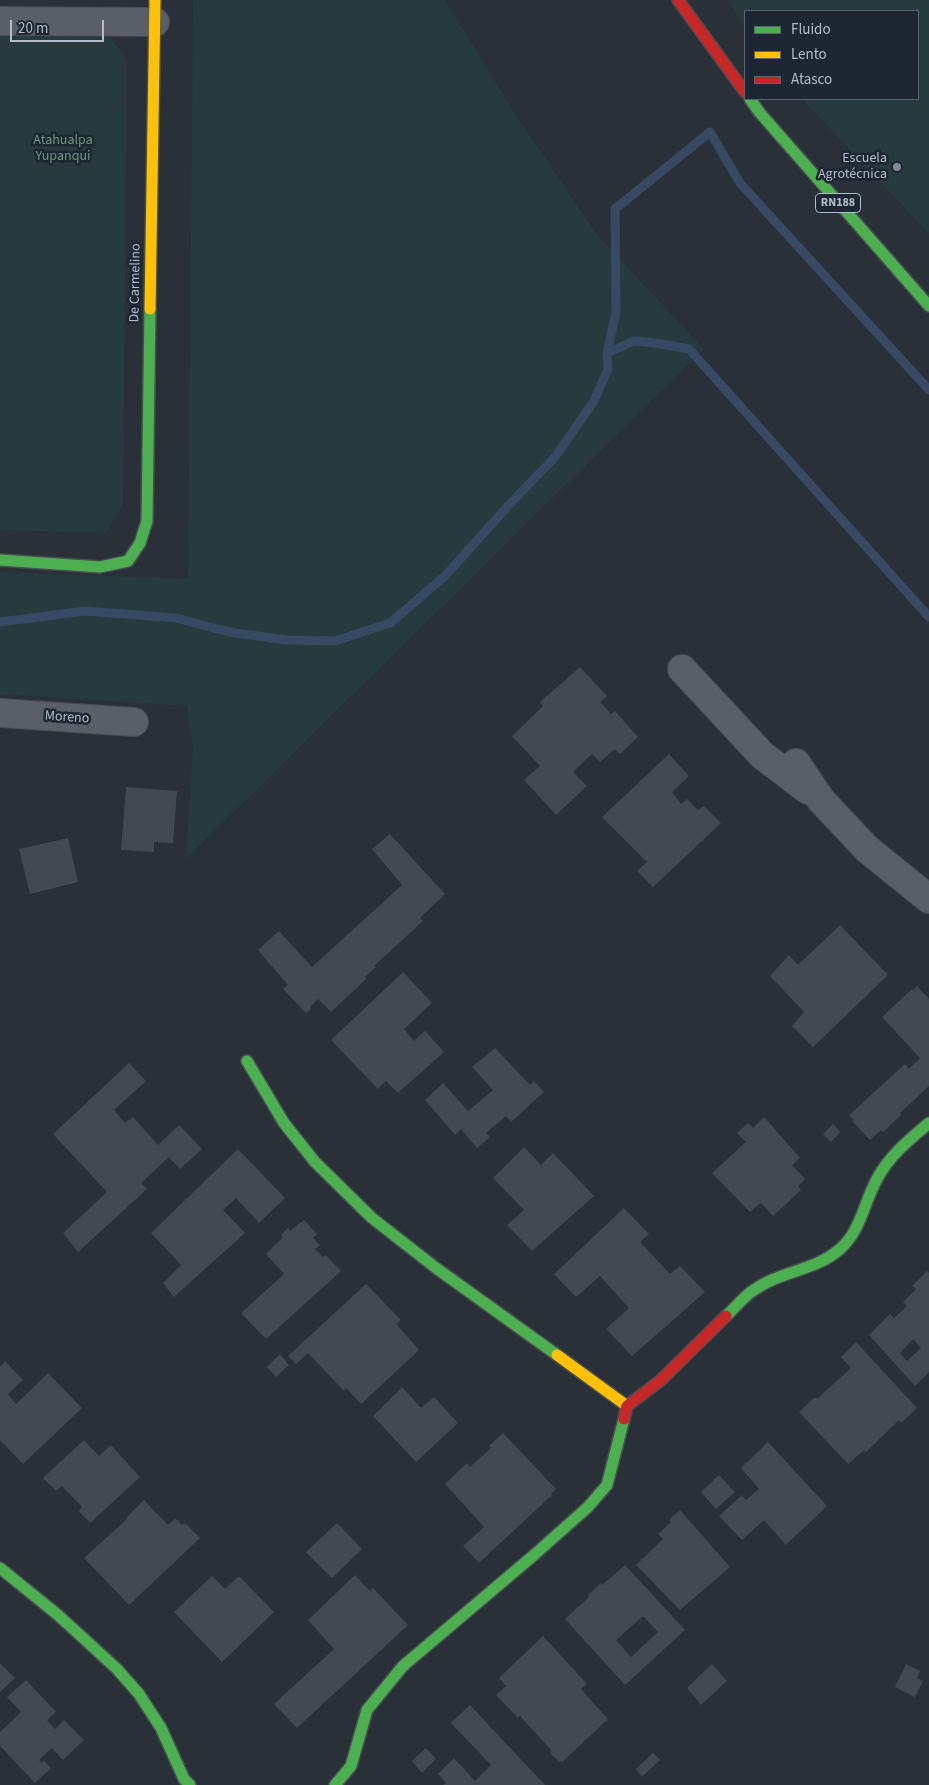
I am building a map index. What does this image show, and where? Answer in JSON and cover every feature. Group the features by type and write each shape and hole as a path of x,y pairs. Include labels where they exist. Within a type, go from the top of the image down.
{"main road":[{"path":"678,0 744,91"},
{"name":"De Carmelino","path":"0,560 100,567 128,561 140,544 147,521 155,11"},
{"name":"RN188","path":"751,100 929,306"},
{"path":"247,1061 284,1123 315,1162 372,1218 436,1268 627,1406"},
{"path":"335,1785 351,1766 367,1710 403,1666 534,1555 588,1506 607,1484 620,1443 627,1406 661,1380 753,1290 768,1281 820,1263 839,1250 854,1235 874,1185 885,1167 907,1142 929,1123"},
{"path":"0,1568 58,1615 140,1694 161,1728 184,1780 190,1785"}],"street":[{"path":"0,21 155,11"},
{"path":"682,669 762,756 821,800"},
{"name":"Moreno","path":"0,713 134,722"},
{"path":"796,763 821,800 867,850 929,899"}],"green space":[{"path":"193,0 445,0 514,112 597,235 704,349 186,859 193,746 187,706 0,694 0,572 188,579"},
{"name":"Escuela Agrotécnica","path":"728,0 929,0 929,234 803,100 919,100 919,10 744,10 744,27"},
{"name":"Atahualpa Yupanqui","path":"0,36 110,37 127,60 123,505 106,533 0,530"}],"building":[{"path":"580,667 607,696 600,702 611,714 615,711 638,737 620,754 615,749 600,762 592,754 573,772 587,786 556,815 524,780 540,766 512,736 543,706 540,702"},
{"path":"669,754 689,776 672,792 681,804 687,799 698,810 704,806 721,823 653,887 637,871 647,862 602,817"},
{"path":"126,787 177,791 173,843 154,842 154,852 121,850"},
{"path":"390,834 445,894 420,918 423,921 374,966 376,967 365,977 366,979 331,1012 318,999 306,1013 283,989 288,985 258,950 279,931 312,967 402,885 372,849"},
{"path":"68,838 78,882 30,894 19,849"},
{"path":"840,925 888,975 813,1047 792,1026 804,1012 770,976 789,955 798,965"},
{"path":"403,972 432,1003 404,1029 414,1041 425,1031 444,1052 398,1093 386,1081 378,1089 331,1040"},
{"path":"917,986 929,999 929,1086 883,1132 881,1130 870,1140 852,1121 854,1120 849,1115 905,1064 909,1069 920,1058 882,1017"},
{"path":"495,1048 530,1085 534,1081 544,1092 511,1122 506,1116 486,1133 490,1137 477,1148 461,1129 455,1135 425,1100 443,1083 468,1111 493,1090 472,1067"},
{"path":"129,1063 146,1081 114,1110 125,1123 133,1117 158,1145 179,1125 202,1149 180,1169 169,1157 141,1183 147,1189 78,1252 63,1233 107,1192 53,1134"},
{"path":"764,1117 800,1158 792,1165 805,1179 798,1186 801,1190 773,1216 761,1203 750,1212 712,1173 746,1142 737,1133 748,1123 753,1128"},
{"path":"833,1124 840,1132 831,1142 823,1134"},
{"path":"524,1147 541,1165 553,1153 594,1196 532,1251 507,1225 524,1210 493,1178"},
{"path":"238,1149 285,1198 259,1223 236,1198 223,1210 245,1233 174,1297 163,1283 181,1265 151,1233"},
{"path":"624,1208 649,1234 640,1242 670,1274 680,1266 705,1292 632,1356 606,1329 629,1308 600,1276 576,1297 554,1274"},
{"path":"304,1220 317,1234 313,1238 320,1245 315,1249 323,1257 326,1255 341,1271 266,1339 241,1313 284,1274 266,1254 283,1237 281,1235 288,1228 290,1231"},
{"path":"927,1271 929,1273 929,1372 915,1386 869,1335 890,1314 894,1318 907,1306 903,1302 916,1289 912,1286","holes":["913,1339 921,1348 907,1361 900,1353"]},
{"path":"366,1284 401,1320 396,1324 419,1350 361,1404 346,1388 344,1391 308,1353 296,1364 288,1356"},
{"path":"856,1342 917,1408 901,1423 899,1420 866,1452 864,1450 848,1464 799,1412 815,1397 817,1399 851,1368 841,1357"},
{"path":"280,1354 289,1365 276,1377 267,1367"},
{"path":"5,1361 23,1380 8,1394 16,1404 48,1373 82,1408 23,1464 0,1440 0,1367"},
{"path":"402,1387 421,1408 434,1397 458,1423 416,1462 373,1416"},
{"path":"503,1433 556,1489 552,1495 479,1563 463,1546 484,1527 445,1484 467,1463 470,1467 491,1448 489,1446"},
{"path":"84,1440 99,1456 111,1445 140,1477 90,1523 79,1511 82,1507 62,1486 56,1491 43,1478"},
{"path":"768,1442 827,1506 786,1545 764,1520 742,1540 719,1516 742,1495 746,1500 759,1489 741,1468"},
{"path":"719,1475 735,1492 716,1509 701,1492"},
{"path":"144,1500 168,1525 175,1518 182,1525 185,1523 200,1538 129,1605 84,1558 127,1519"},
{"path":"680,1510 730,1567 680,1610 636,1565 663,1539 658,1534"},
{"path":"337,1523 362,1549 332,1578 306,1552"},
{"path":"625,1565 685,1630 625,1685 565,1619 601,1583 602,1585","holes":["643,1616 658,1632 631,1657 616,1640"]},
{"path":"355,1575 370,1591 373,1588 408,1625 297,1728 274,1704 334,1649 308,1620"},
{"path":"212,1576 225,1589 239,1576 274,1612 222,1662 174,1612"},
{"path":"543,1636 587,1684 581,1689 608,1719 562,1762 559,1762 550,1753 552,1751 520,1716 518,1718 496,1695 506,1686 499,1678"},
{"path":"0,1663 15,1678 0,1692"},
{"path":"712,1664 727,1681 701,1705 687,1688"},
{"path":"906,1664 920,1671 917,1678 923,1681 915,1697 895,1687"},
{"path":"26,1680 56,1712 47,1720 55,1729 64,1720 84,1740 63,1760 52,1748 39,1760 42,1763 44,1761 51,1768 35,1783 0,1746 0,1732 21,1712 7,1697"},
{"path":"470,1705 545,1785 443,1785 446,1783 438,1774 454,1758 475,1781 491,1765 451,1723"},
{"path":"426,1748 436,1759 422,1773 412,1761"},
{"path":"653,1753 660,1760 642,1777 636,1769"}],"waterway":[{"path":"0,622 85,611 176,618 229,632 286,640 335,641 390,623 445,576 555,457 594,401 608,369 607,353 616,312 615,209 710,132 740,183 929,390"},
{"path":"607,353 634,341 689,349 929,617"}],"traffic: fast":[{"path":"751,100 929,306"},
{"path":"0,560 100,567 128,561 140,543 147,521 150,309"},
{"path":"247,1061 284,1123 315,1162 372,1218 436,1268 557,1355"},
{"path":"726,1316 747,1295 764,1284 820,1262 840,1249 858,1225 882,1171 900,1148 929,1123"},
{"path":"335,1785 351,1766 367,1710 403,1666 534,1555 588,1507 607,1485 624,1419"},
{"path":"0,1568 58,1615 117,1669 139,1694 161,1728 184,1779 190,1785"}],"traffic: slow":[{"path":"150,309 155,0"},
{"path":"557,1355 627,1406"}],"traffic: jam":[{"path":"678,0 744,91"},
{"path":"624,1419 627,1406 661,1380 726,1316"}],"place":[{"name":"Escuela Agrotécnica","path":"897,167"}]}
